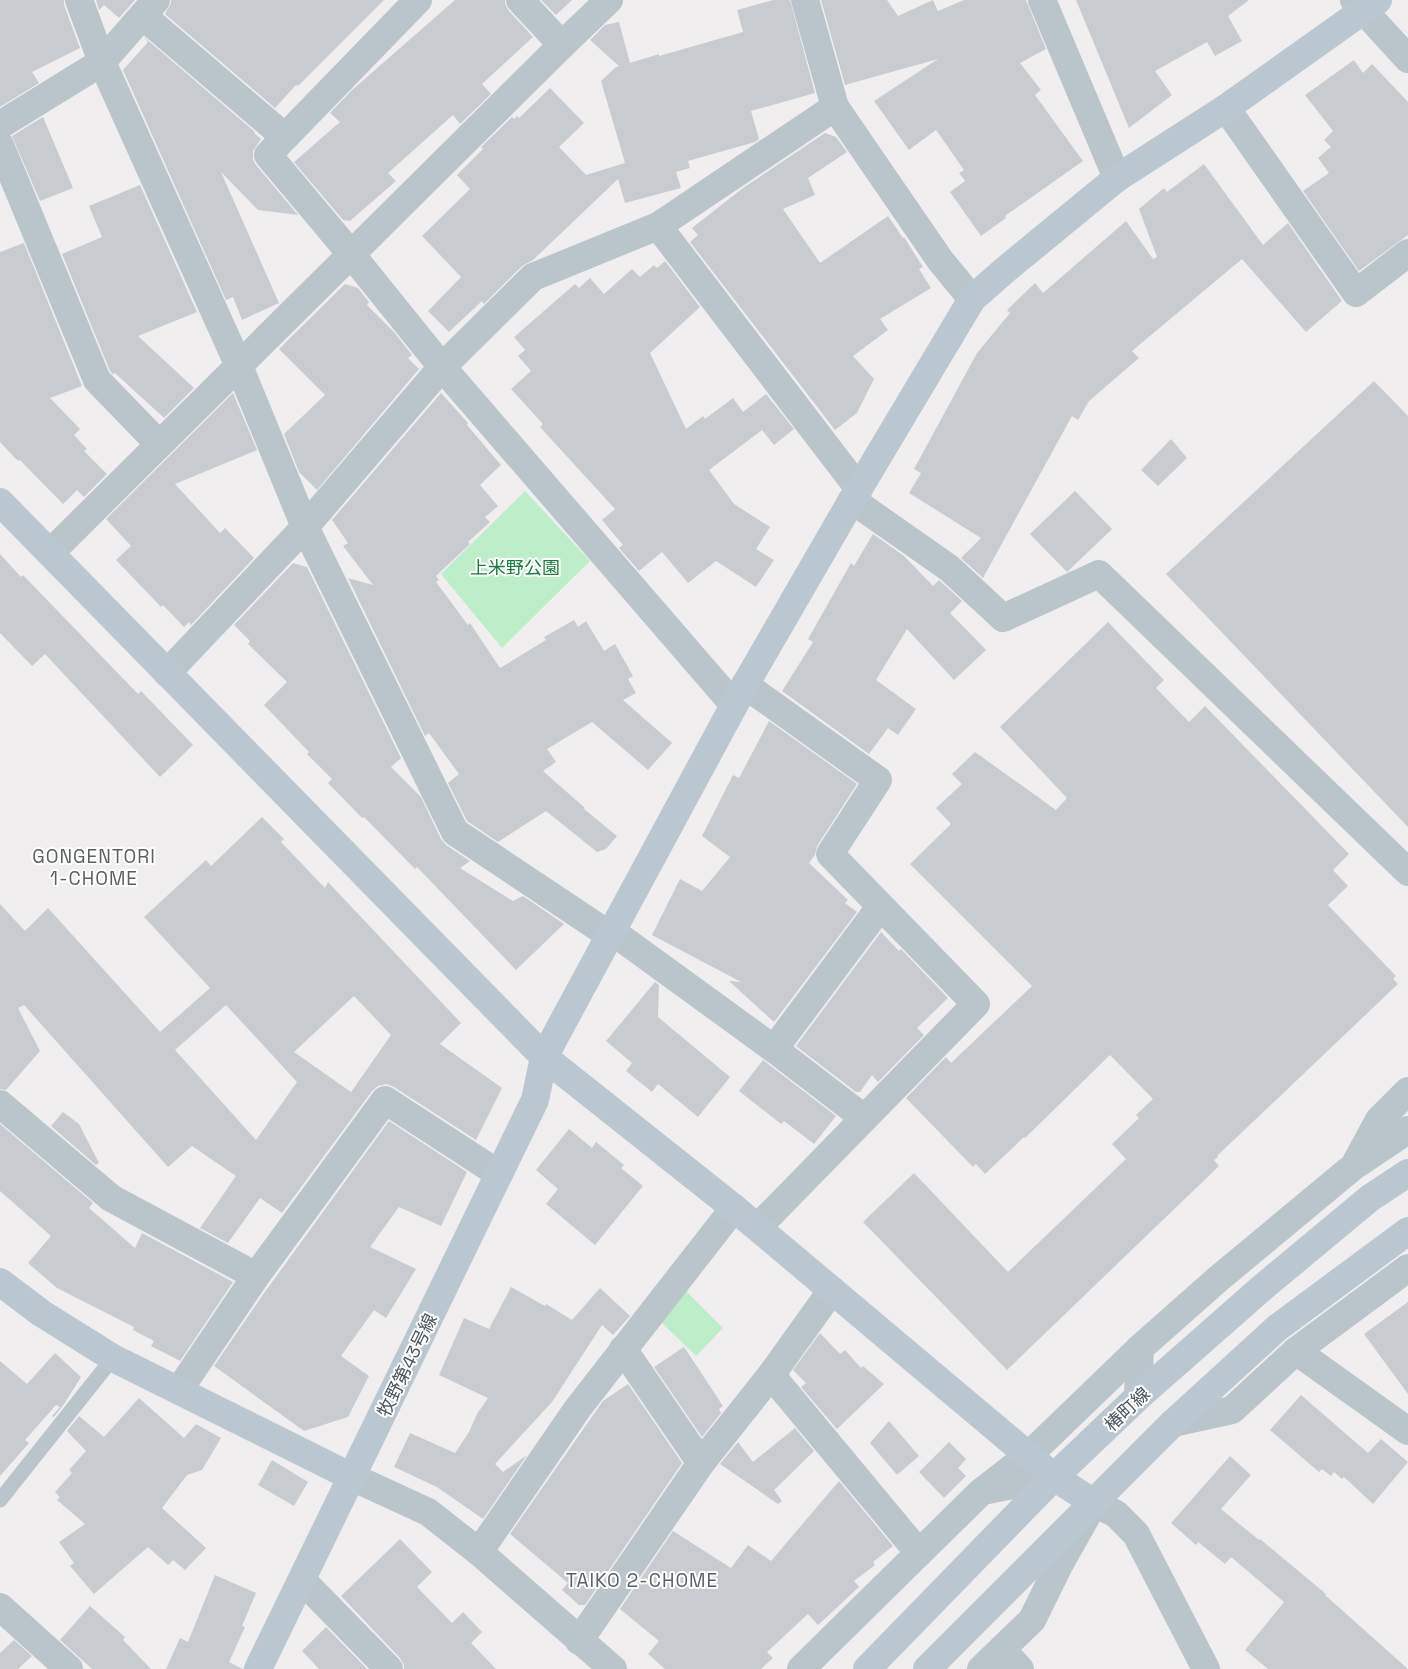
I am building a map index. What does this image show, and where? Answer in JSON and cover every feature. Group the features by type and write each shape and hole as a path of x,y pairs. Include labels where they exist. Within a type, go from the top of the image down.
{"street":[{"path":"78,0 102,62 239,366 305,527 455,832 612,934 774,1049 864,1118"},
{"path":"418,0 268,155 442,367 739,695 878,780 830,854 976,1004 758,1227"},
{"path":"520,0 562,45"},
{"path":"50,553 608,0"},
{"path":"805,0 835,107 940,260 972,299"},
{"path":"1042,0 1117,178"},
{"path":"1365,4 1408,59"},
{"name":"牧野第43号線","path":"258,1669 535,1100 544,1057 612,934 739,695 972,299 1117,178 1226,108 1365,4"},
{"path":"0,125 102,62 150,8 285,137"},
{"path":"167,673 305,527 442,367 533,277 658,226 835,107"},
{"path":"1226,108 1356,293 1408,252"},
{"path":"0,146 97,380 159,444"},
{"path":"658,226 856,494 949,568 1003,618 1100,574 1408,872"},
{"path":"0,502 544,1057 758,1227 1054,1476 1094,1503 1116,1514 1136,1534 1206,1669"},
{"path":"774,1049 880,907"},
{"path":"1354,1166 1379,1120 1408,1092"},
{"path":"179,1390 256,1276 385,1100 499,1174"},
{"path":"0,1104 111,1198 256,1276"},
{"path":"801,1669 981,1492 1029,1455 1140,1348 1218,1279 1354,1166 1408,1130"},
{"name":"椿町線","path":"867,1669 1054,1476 1138,1397 1263,1287 1370,1198 1408,1173"},
{"path":"479,1552 578,1408 734,1208"},
{"path":"927,1669 1173,1423 1277,1328 1408,1231"},
{"path":"1173,1423 1232,1410 1296,1351 1408,1268"},
{"path":"0,1282 41,1313 113,1358 352,1477 428,1512 479,1552 613,1669"},
{"path":"579,1641 701,1464 770,1375 832,1290"},
{"path":"1138,1397 1140,1348"},
{"path":"623,1349 701,1464"},
{"path":"1296,1351 1408,1431"},
{"path":"770,1375 919,1553"},
{"path":"981,1492 1054,1476"},
{"path":"982,1669 1032,1620 1058,1567 1094,1503"},
{"path":"302,1580 389,1669"},
{"path":"0,1607 69,1669"},
{"path":"1002,1649 1020,1669"}],"lane":[{"path":"0,1500 113,1358"}],"green space":[{"name":"上米野公園","path":"525,491 590,561 502,648 441,574"},
{"path":"686,1291 723,1328 696,1356 658,1319"}],"building":[{"path":"0,0 64,0 64,5 80,48 32,72 39,83 0,107"},
{"path":"96,0 135,0 119,18 104,5 99,10"},
{"path":"171,0 384,0 298,86 296,85 275,108 165,14"},
{"path":"455,0 505,0 509,11 533,37 482,84 491,94 460,124 453,115 388,173 396,181 350,221 343,220 294,162 340,122 330,113 352,90"},
{"path":"541,0 572,0 556,15"},
{"path":"773,0 790,0 815,93 751,111 759,139 755,142 688,161 690,168 676,172 681,188 625,203 618,179 533,260 522,266 484,304 482,301 449,332 428,311 461,277 422,236 470,189 457,175 483,149 481,147 512,117 514,119 517,116 519,118 550,88 584,123 559,147 586,175 625,163 601,81 619,66 590,40 605,25 619,22 630,63 743,32 737,10"},
{"path":"821,0 887,0 898,16 933,0 938,11 964,0 1026,0 1046,49 1020,63 1041,90 1035,95 1083,161 1005,216 1006,218 981,236 950,192 965,181 959,173 964,170 936,130 909,150 874,101 938,59 845,85"},
{"path":"1076,0 1249,0 1228,16 1242,41 1215,56 1207,42 1155,71 1172,95 1129,128"},
{"path":"144,37 255,132 261,139 253,151 253,159 256,165 298,215 258,210 221,172 279,303 242,320 233,297 226,300 123,70 148,42"},
{"path":"1354,60 1363,73 1372,64 1408,102 1408,235 1359,271 1303,191 1329,173 1318,158 1331,147 1324,140 1333,131 1305,95"},
{"path":"43,117 73,188 40,201 12,136"},
{"path":"825,133 836,137 847,152 808,178 815,195 783,209 820,263 888,216 923,267 919,269 931,288 880,319 888,330 853,356 874,379 857,413 835,430 690,242 698,235 692,228 743,188"},
{"path":"1204,164 1263,245 1288,223 1342,301 1306,332 1242,259 1132,351 1139,358 1089,401 1078,420 1072,416 983,578 961,558 981,538 909,493 921,473 914,469 977,353 1010,313 1007,310 1035,283 1043,293 1126,221 1153,259 1157,257 1139,209 1164,188 1167,192"},
{"path":"140,185 197,312 138,336 194,388 164,418 115,373 113,374 110,371 62,254 102,237 89,206"},
{"path":"24,243 82,386 50,398 80,429 74,435 87,449 84,451 107,474 84,497 77,490 63,504 0,442 0,252"},
{"path":"665,261 700,307 650,353 686,429 703,416 705,419 733,398 743,412 766,394 794,429 774,445 762,430 709,470 734,504 770,527 756,549 774,560 756,587 716,561 688,583 662,552 639,571 619,548 623,545 602,520 615,509 540,427 543,424 511,389 531,371 518,356 525,350 514,337 575,284 579,288 590,278 604,294 632,269 640,277 654,265 657,268"},
{"path":"345,284 358,288 369,302 367,305 394,332 412,355 408,358 419,369 317,490 299,472 284,434 325,395 279,349"},
{"path":"1374,381 1408,416 1408,827 1166,574"},
{"path":"233,393 257,450 175,484 220,533 225,528 254,558 191,625 189,622 184,627 163,605 161,607 116,560 131,546 106,519"},
{"path":"441,393 468,423 467,425 501,465 480,485 498,506 485,517 490,522 436,576 439,580 436,582 468,625 470,623 500,668 546,640 544,637 574,620 578,627 586,621 604,651 615,644 633,676 628,679 636,693 623,700 672,743 648,770 592,722 547,749 556,762 543,771 617,836 606,849 597,852 546,811 498,842 467,821 448,783 459,774 429,733 425,736 348,578 373,585 343,546 348,543 332,520"},
{"path":"1171,439 1187,458 1158,486 1141,470"},
{"path":"1075,491 1112,529 1067,572 1030,534"},
{"path":"873,534 904,556 933,586 939,580 962,601 950,613 986,650 954,680 907,629 876,680 916,709 898,735 888,728 869,754 782,691 813,642 808,639 851,563 854,566"},
{"path":"0,554 21,577 23,575 138,694 141,691 193,745 160,777 45,654 32,666 0,633"},
{"path":"293,563 307,567 401,758 391,767 421,797 441,839 446,845 470,861 460,868 513,901 523,896 564,924 516,970 417,867 415,869 328,783 332,779 264,705 287,682 248,644 250,641 234,625"},
{"path":"1108,622 1164,680 1156,688 1189,722 1205,706 1349,854 1333,870 1348,886 1328,905 1396,976 1393,979 1398,984 1217,1156 1214,1160 1219,1166 1007,1370 863,1222 914,1173 1008,1272 1126,1159 1112,1144 1139,1118 1136,1115 1153,1099 1110,1055 1025,1138 985,1174 976,1164 973,1167 906,1098 946,1057 951,1063 1032,986 910,864 951,824 936,808 962,784 952,774 975,752 1056,810 1067,798 1000,727"},
{"path":"769,721 857,784 817,846 815,855 809,863 848,900 845,903 857,912 774,1022 729,981 741,982 652,935 680,879 702,891 730,857 702,836 733,775 739,778"},
{"path":"262,817 284,839 281,842 325,888 328,882 461,1023 440,1044 502,1088 476,1140 394,1087 386,1084 378,1086 372,1091 282,1213 260,1198 228,1243 200,1228 236,1176 192,1146 168,1167 24,1005 18,1008 40,1051 6,1090 0,1089 0,904 25,931 48,908 160,1032 210,988 144,917 206,860 211,866","holes":["354,996 391,1035 351,1092 294,1052","226,1005 297,1082 256,1140 175,1050"]},
{"path":"881,932 899,951 901,949 948,998 917,1028 924,1035 878,1082 872,1075 860,1092 856,1092 796,1046"},
{"path":"655,982 659,985 658,1017 730,1077 698,1117 658,1084 652,1092 626,1071 632,1063 606,1041"},
{"path":"763,1060 836,1116 814,1144 784,1121 781,1124 739,1091"},
{"path":"63,1112 79,1124 99,1163 96,1165 51,1126"},
{"path":"389,1121 467,1172 441,1226 399,1207 370,1247 416,1269 386,1318 374,1310 341,1356 369,1376 348,1417 304,1431 214,1366 262,1296"},
{"path":"0,1124 93,1203 89,1208 135,1248 142,1233 233,1282 180,1361 151,1346 154,1341 133,1330 134,1327 57,1288 28,1263 51,1236 0,1191"},
{"path":"569,1129 592,1148 596,1142 624,1165 621,1168 643,1186 595,1245 546,1204 558,1189 536,1170"},
{"path":"511,1287 545,1306 546,1304 572,1320 600,1288 630,1316 613,1335 602,1325 552,1402 495,1464 503,1472 527,1455 483,1519 437,1487 394,1467 410,1433 455,1453 469,1432 477,1414 488,1398 439,1375 464,1318 489,1329"},
{"path":"1408,1302 1408,1394 1364,1334"},
{"path":"820,1333 840,1354 845,1350 861,1368 863,1366 884,1384 837,1429 801,1387 806,1383 793,1370"},
{"path":"684,1347 723,1406 719,1409 721,1413 702,1437 654,1367"},
{"path":"55,1353 81,1377 54,1417 52,1416 60,1407 56,1405 25,1440 29,1443 0,1476 0,1361 27,1384"},
{"path":"628,1384 682,1463 585,1605 579,1605 562,1590 568,1583 510,1534 603,1401"},
{"path":"1301,1395 1368,1453 1381,1439 1408,1462 1373,1504 1344,1477 1342,1479 1334,1472 1331,1476 1322,1469 1319,1472 1270,1430"},
{"path":"139,1398 184,1438 196,1424 221,1438 202,1470 187,1475 162,1508 206,1548 185,1570 173,1560 168,1565 148,1547 94,1594 70,1566 74,1563 59,1542 85,1524 57,1500 60,1497 55,1492 72,1473 69,1470 86,1451 67,1431 79,1416 104,1437"},
{"path":"889,1421 919,1456 897,1475 870,1443"},
{"path":"795,1428 814,1451 774,1490 782,1501 778,1504 720,1464 738,1442 753,1462"},
{"path":"949,1442 966,1459 958,1468 966,1476 944,1498 919,1472"},
{"path":"1230,1456 1251,1475 1221,1509 1326,1594 1408,1669 1268,1669 1245,1650 1284,1602 1231,1557 1225,1564 1198,1542 1196,1545 1171,1523"},
{"path":"272,1460 308,1482 294,1506 258,1485"},
{"path":"839,1481 893,1546 873,1562 875,1565 854,1581 859,1587 818,1625 808,1614 767,1652 773,1658 761,1669 665,1669 648,1654 659,1641 620,1609 673,1531 731,1568 748,1545 771,1561"},
{"path":"400,1539 432,1572 417,1587 452,1623 463,1612 482,1632 471,1643 496,1669 404,1669 400,1658 341,1596"},
{"path":"215,1575 256,1593 242,1626 245,1627 229,1662 243,1669 166,1669 180,1638 188,1642"},
{"path":"90,1606 125,1637 123,1640 151,1669 92,1669 60,1640"},
{"path":"326,1627 367,1669 319,1669 302,1651"},
{"path":"14,1640 32,1656 18,1669 0,1669 0,1653"}],"district":[{"name":"GONGENTORI 1-CHOME","path":"94,867"},
{"name":"TAIKO 2-CHOME","path":"642,1580"}]}
